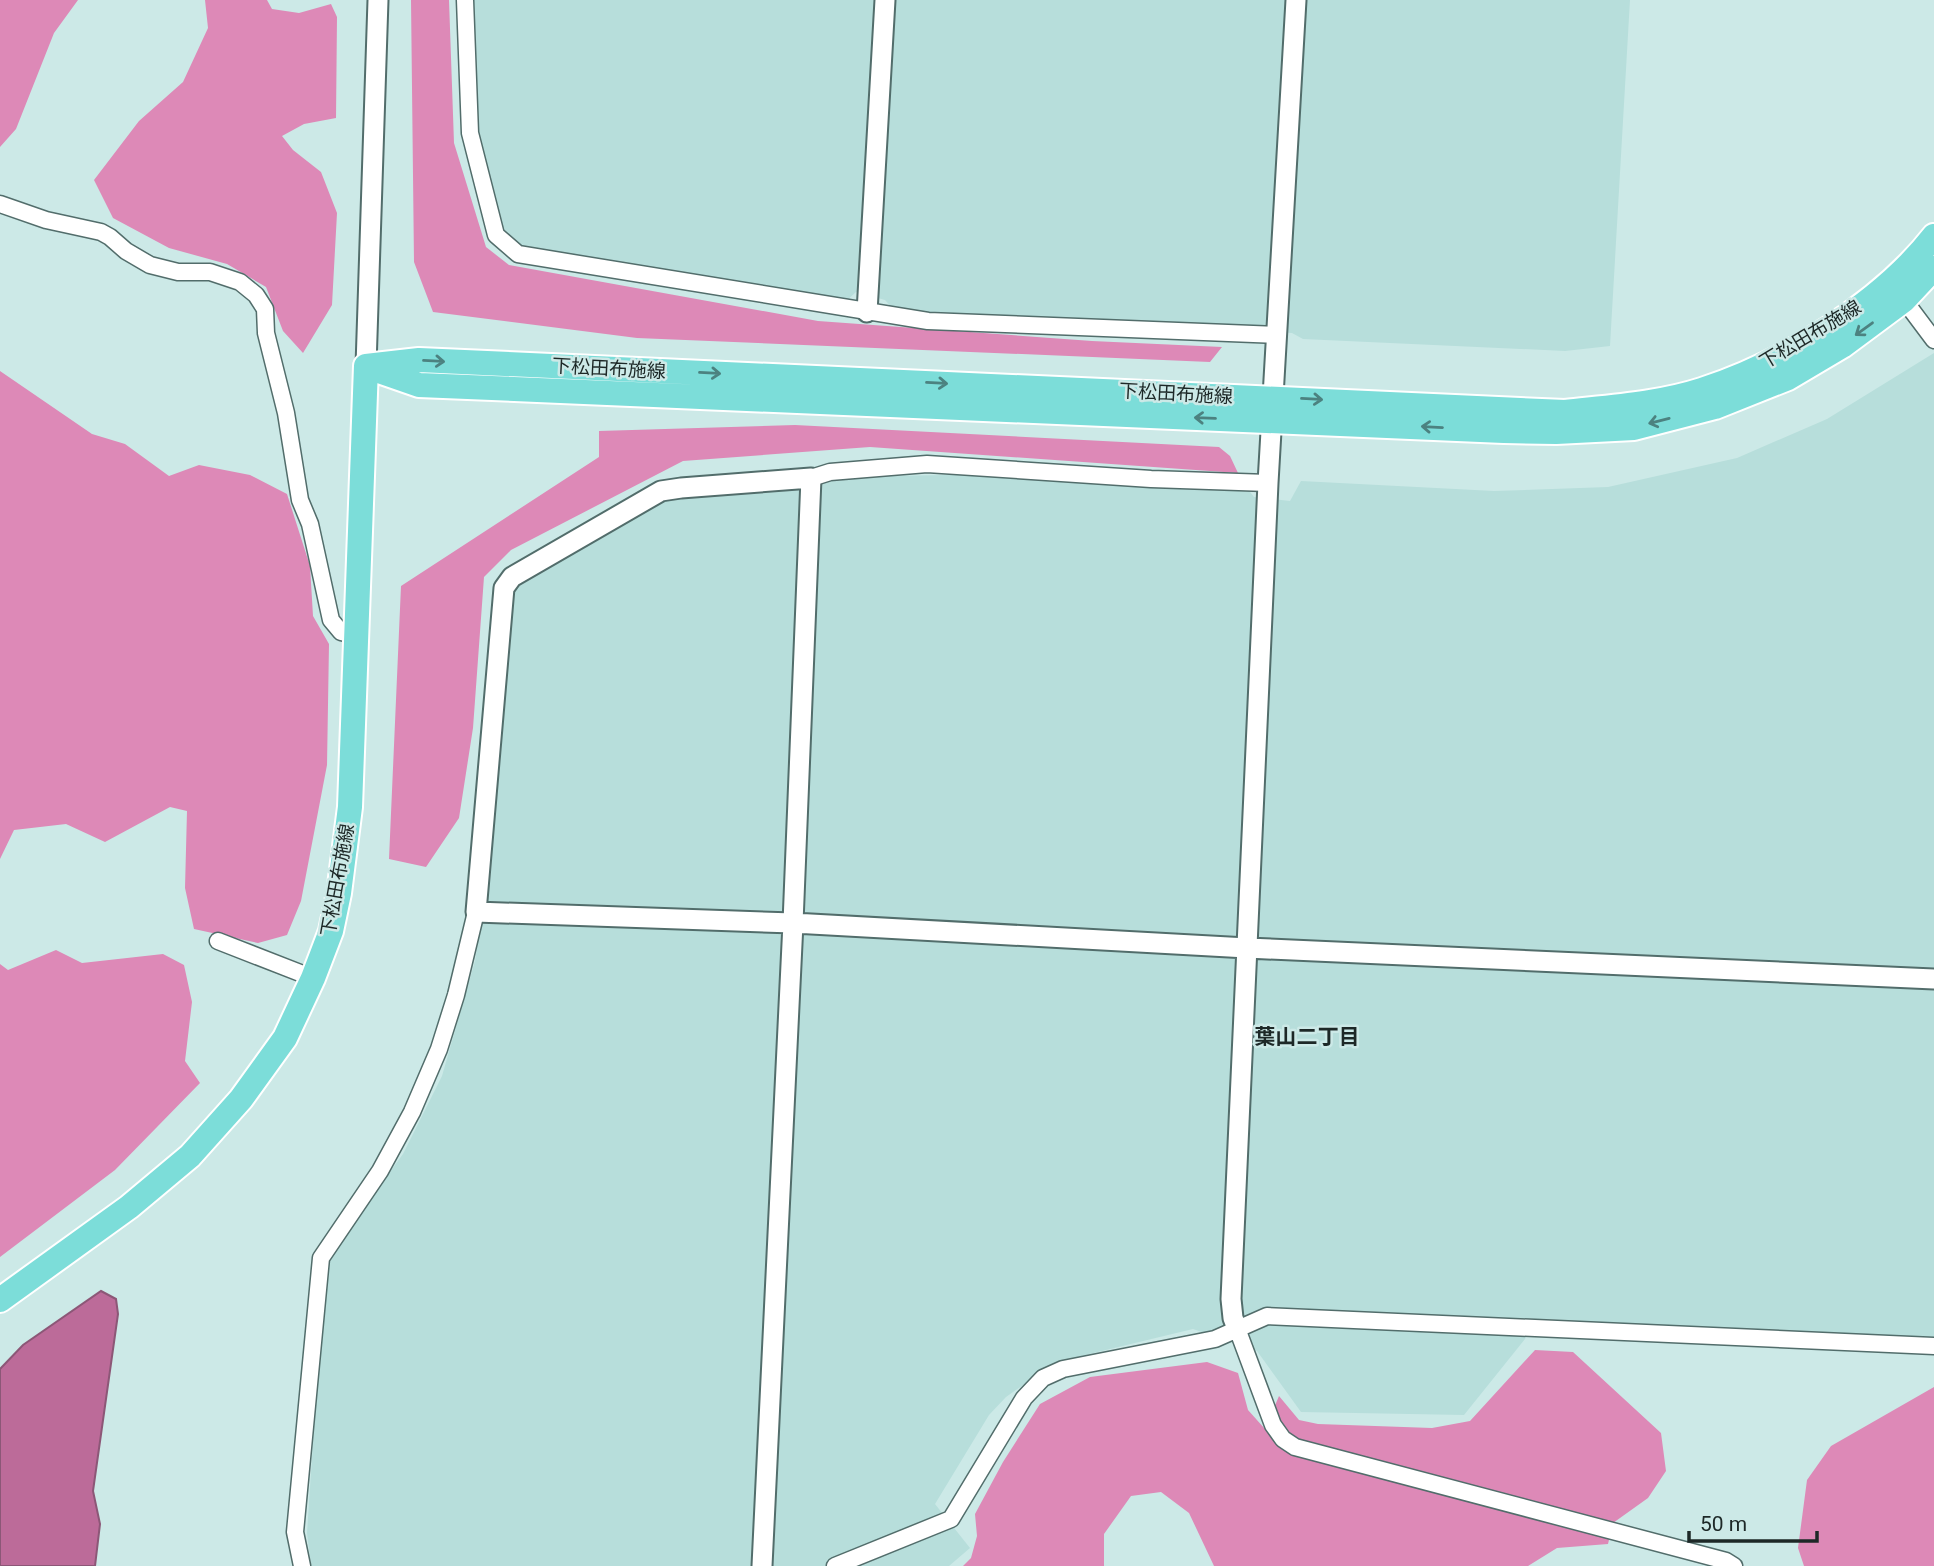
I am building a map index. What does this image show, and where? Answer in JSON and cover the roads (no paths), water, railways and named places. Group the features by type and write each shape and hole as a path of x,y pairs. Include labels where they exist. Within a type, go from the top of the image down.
{"main road":[{"name":"下松田布施線","path":"1273,409 1565,412 1632,404 1701,391 1776,360 1831,326 1886,285 1934,236"},
{"name":"下松田布施線","path":"0,1300 129,1207 190,1156 241,1099 285,1038 313,978 331,931 339,893 350,807 354,635 366,366 419,360 1273,409 1556,432 1634,428 1715,407 1788,378 1842,346 1904,300 1934,268"}],"street":[{"path":"366,366 378,0"},
{"path":"465,0 470,133 496,235 517,254 928,321 1277,335"},
{"path":"867,312 886,0"},
{"path":"1296,0 1268,483 1231,1299 1233,1318 1273,1425 1283,1439 1295,1447 1588,1524 1734,1566"},
{"path":"0,204 46,220 101,232 150,265 178,272 210,272 240,282 256,295 265,309 266,333 286,413 300,500 310,524 331,620 341,632 354,635"},
{"path":"1904,300 1934,340"},
{"path":"302,1566 295,1532 321,1258 380,1171 412,1112 439,1049 456,995 476,912 504,588 512,577 662,491 681,488 811,478 830,472 928,464 1268,483"},
{"path":"762,1566 811,478"},
{"path":"476,912 793,923 1247,948 1934,979"},
{"path":"218,941 313,978"},
{"path":"835,1566 951,1519 1024,1398 1043,1378 1063,1369 1215,1339 1268,1316 1934,1346"}],"district":[{"name":"葉山二丁目","path":"1307,1037"}]}
